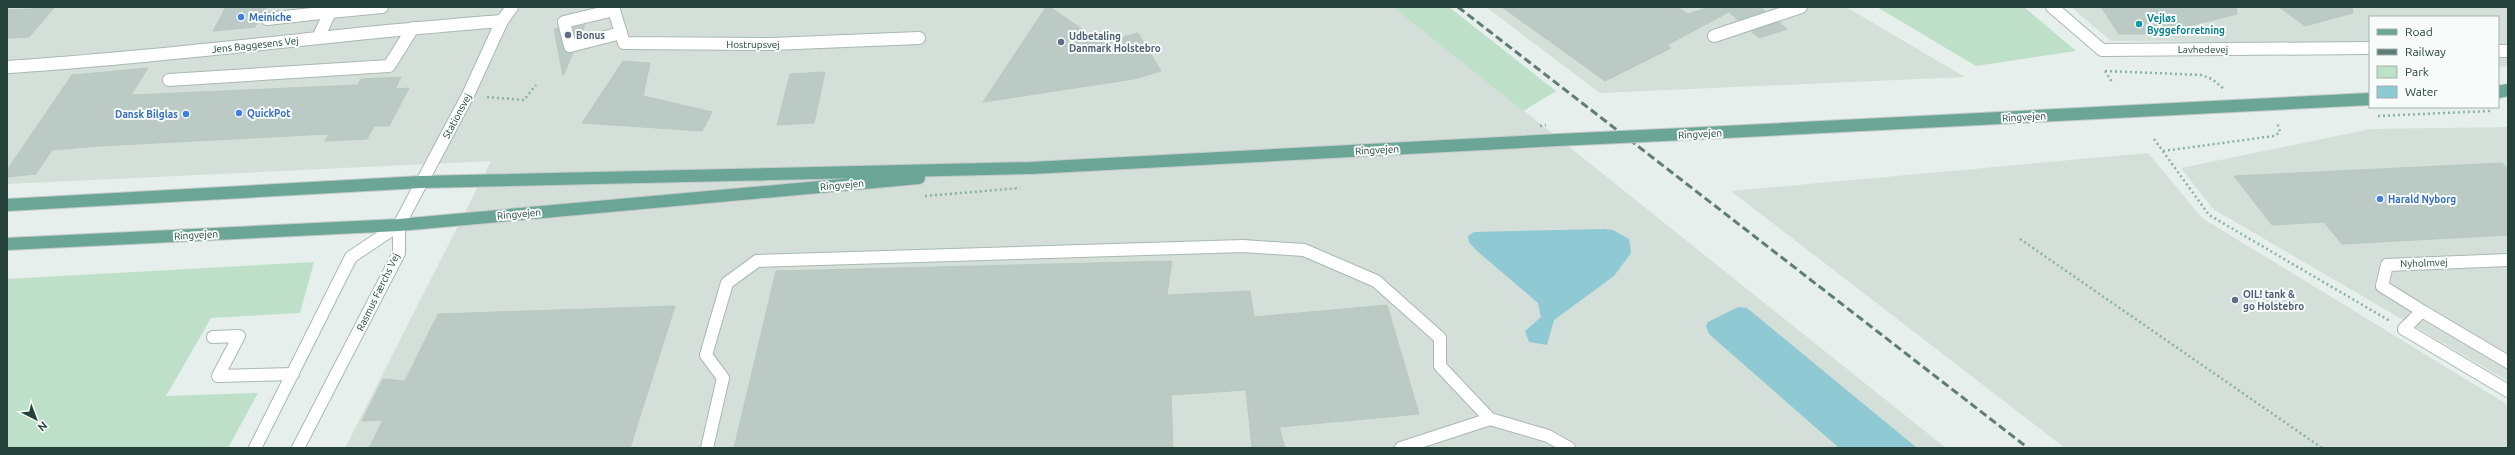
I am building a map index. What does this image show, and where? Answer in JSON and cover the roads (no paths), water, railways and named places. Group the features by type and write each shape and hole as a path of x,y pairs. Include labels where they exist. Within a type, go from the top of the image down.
{"main road":[{"name":"Ringvejen","path":"7,205 421,182 1031,168 2369,99"},
{"name":"Ringvejen","path":"7,244 399,225 1031,168"}],"street":[{"path":"267,19 382,7"},
{"name":"Stationsvej","path":"399,225 468,95 502,20 512,7"},
{"path":"1714,36 1801,7"},
{"name":"Lavhedevej","path":"2052,7 2102,50 2369,48"},
{"path":"614,9 621,33 570,46 564,22 614,9"},
{"path":"318,38 330,12"},
{"name":"Jens Baggesens Vej","path":"7,66 189,52 502,20"},
{"path":"170,80 389,66 413,28"},
{"name":"Hostrupsvej","path":"621,33 624,43 772,44 919,38"},
{"path":"255,448 351,257 399,225"},
{"name":"Rasmus Færchs Vej","path":"298,448 399,253 399,225"},
{"path":"707,448 723,378 706,355 727,283 757,261 1243,246 1304,250 1376,281 1440,338 1440,366 1490,419 1548,436 1569,448"},
{"name":"Nyholmvej","path":"2422,311 2382,286 2387,265 2508,260"},
{"path":"2508,362 2422,311 2404,329 2508,391"},
{"path":"212,337 239,336 218,376 293,374"},
{"path":"1401,448 1490,419"}],"water":[{"path":"1613,230 1629,239 1631,253 1614,276 1554,320 1547,345 1529,342 1525,331 1541,317 1538,303 1477,251 1469,242 1468,236 1474,232"},
{"path":"1738,307 1747,308 1917,448 1839,448 1709,334 1706,326 1708,322"}],"railway":[{"path":"1458,7 2028,448"}],"place":[{"name":"Meiniche","path":"241,17"},
{"name":"Vejløs Byggeforretning","path":"2139,24"},
{"name":"Bonus","path":"568,35"},
{"name":"Udbetaling Danmark Holstebro","path":"1061,42"},
{"name":"QuickPot","path":"239,113"},
{"name":"Dansk Bilglas","path":"186,114"},
{"name":"Harald Nyborg","path":"2380,199"},
{"name":"OIL! tank & go Holstebro","path":"2235,300"}]}
